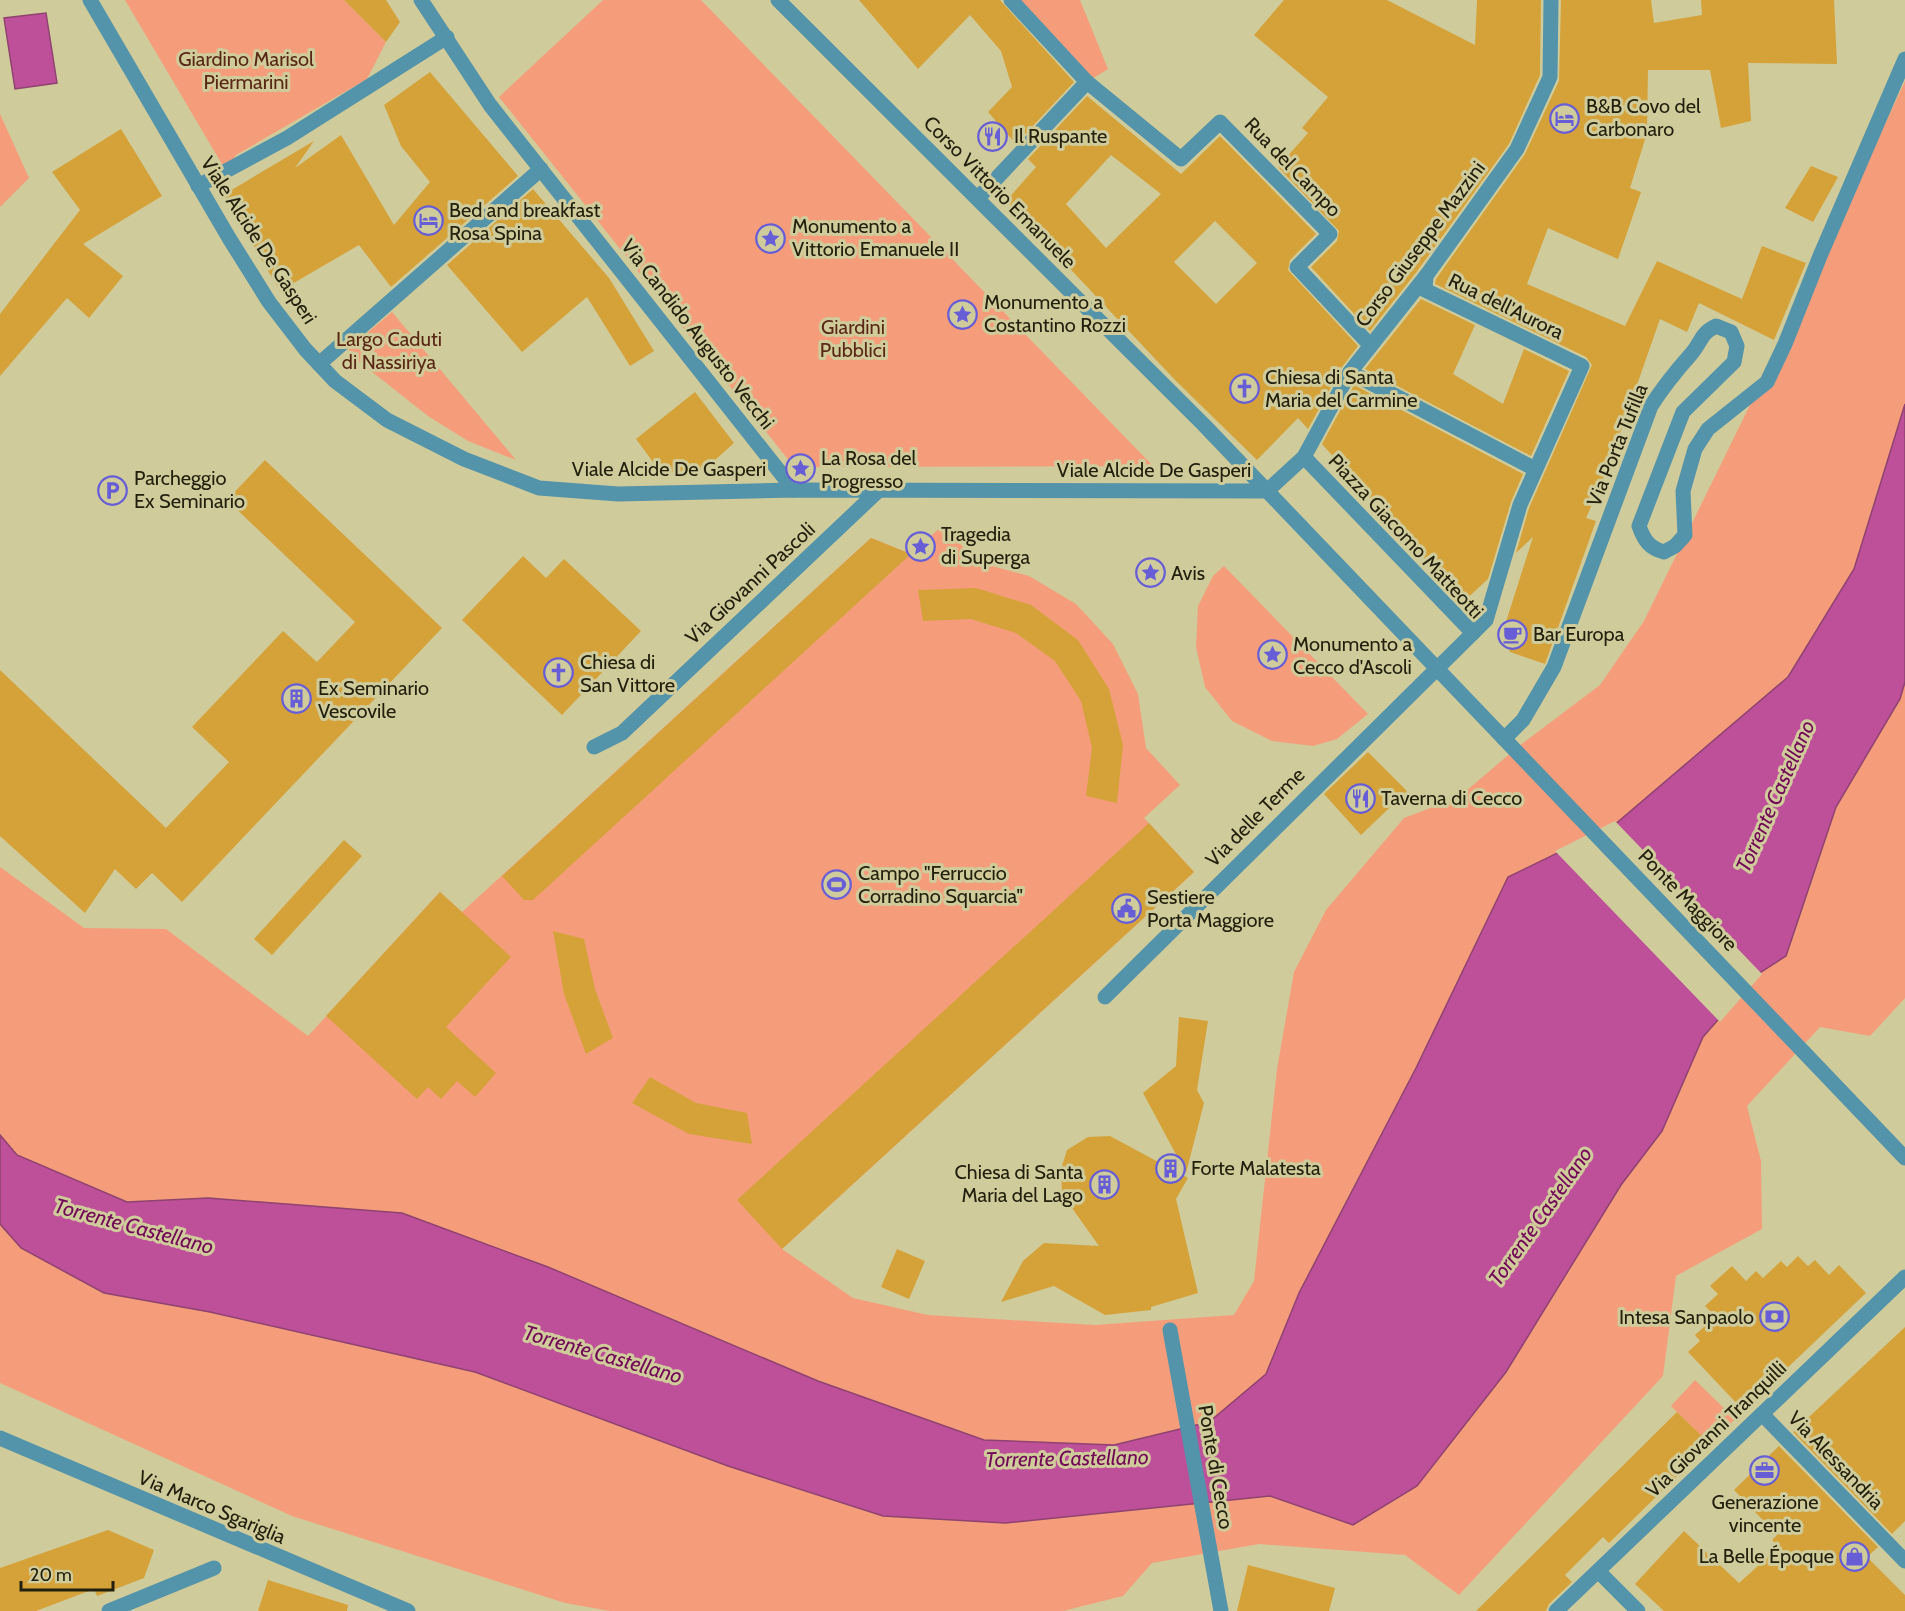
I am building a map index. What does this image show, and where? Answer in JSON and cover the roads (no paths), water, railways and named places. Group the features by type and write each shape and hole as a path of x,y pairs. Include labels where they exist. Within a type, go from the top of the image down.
{"street":[{"name":"Viale Alcide De Gasperi","path":"90,0 198,186 269,302 319,364 335,381 387,420 464,459 539,488 618,494 794,490 1268,491"},
{"name":"Via Candido Augusto Vecchi","path":"422,0 490,105 794,490"},
{"name":"Corso Vittorio Emanuele","path":"778,0 1268,491"},
{"name":"Rua del Campo","path":"1011,0 1087,82 1181,159 1220,122 1330,234 1297,267 1370,344"},
{"name":"Corso Giuseppe Mazzini","path":"1268,491 1304,457 1350,372 1426,276 1517,149 1550,77 1551,0"},
{"path":"198,186 286,138 447,37"},
{"name":"Via Porta Tufilla","path":"1504,739 1523,720 1554,667 1651,406 1670,375 1694,351 1704,332 1716,326 1731,332 1737,346 1734,362 1683,412 1639,526 1643,538 1652,549 1664,552 1675,546 1685,535 1683,491 1695,449 1708,429 1767,382 1905,59"},
{"path":"978,198 1087,82"},
{"path":"319,364 540,169"},
{"name":"Rua dell'Aurora","path":"1426,276 1425,290 1582,366 1535,469"},
{"path":"1350,372 1535,469 1520,506 1486,620 1473,633"},
{"name":"Piazza Giacomo Matteotti","path":"1304,457 1473,633 1436,668"},
{"name":"Via Giovanni Pascoli","path":"594,747 622,733 878,491"},
{"path":"1268,491 1504,739"},
{"name":"Via delle Terme","path":"1105,997 1436,668"},
{"name":"Ponte Maggiore","path":"1504,739 1905,1158"},
{"name":"Via Giovanni Tranquilli","path":"1556,1611 1905,1277"},
{"name":"Ponte di Cecco","path":"1170,1330 1221,1611"},
{"name":"Via Alessandria","path":"1762,1414 1905,1561"},
{"name":"Via Marco Sgariglia","path":"0,1438 408,1611"},
{"path":"109,1611 214,1568"},
{"path":"1598,1571 1638,1611"}],"water":[{"path":"46,13 57,83 15,89 4,18"},
{"name":"Torrente Castellano","path":"1905,404 1905,682 1900,699 1836,807 1786,956 1758,974 1703,1037 1662,1131 1621,1185 1506,1372 1417,1486 1353,1525 1270,1496 1005,1523 883,1516 728,1466 475,1372 210,1312 104,1293 21,1248 0,1224 0,1135 17,1155 127,1202 208,1198 402,1213 548,1267 818,1381 984,1440 1114,1445 1209,1422 1266,1374 1299,1293 1416,1068 1508,877 1613,826 1788,677 1854,569"}],"place":[{"name":"B&B Covo del Carbonaro","path":"1565,118"},
{"name":"Il Ruspante","path":"993,136"},
{"name":"Bed and breakfast Rosa Spina","path":"428,221"},
{"name":"Monumento a Vittorio Emanuele II","path":"771,238"},
{"name":"Monumento a Costantino Rozzi","path":"963,314"},
{"name":"Chiesa di Santa Maria del Carmine","path":"1244,388"},
{"name":"La Rosa del Progresso","path":"800,469"},
{"name":"Parcheggio Ex Seminario","path":"113,490"},
{"name":"Tragedia di Superga","path":"920,546"},
{"name":"Avis","path":"1150,573"},
{"name":"Bar Europa","path":"1512,634"},
{"name":"Monumento a Cecco d'Ascoli","path":"1272,655"},
{"name":"Chiesa di San Vittore","path":"559,673"},
{"name":"Ex Seminario Vescovile","path":"297,699"},
{"name":"Taverna di Cecco","path":"1360,798"},
{"name":"Campo \"Ferruccio Corradino Squarcia\"","path":"837,884"},
{"name":"Sestiere Porta Maggiore","path":"1126,908"},
{"name":"Forte Malatesta","path":"1170,1168"},
{"name":"Chiesa di Santa Maria del Lago","path":"1104,1184"},
{"name":"Intesa Sanpaolo","path":"1775,1317"},
{"name":"Generazione vincente","path":"1765,1471"},
{"name":"La Belle Époque","path":"1855,1556"}],"park label":[{"name":"Giardino Marisol Piermarini","path":"246,70"},
{"name":"Giardini Pubblici","path":"853,338"},
{"name":"Largo Caduti di Nassiriya","path":"389,350"}]}
